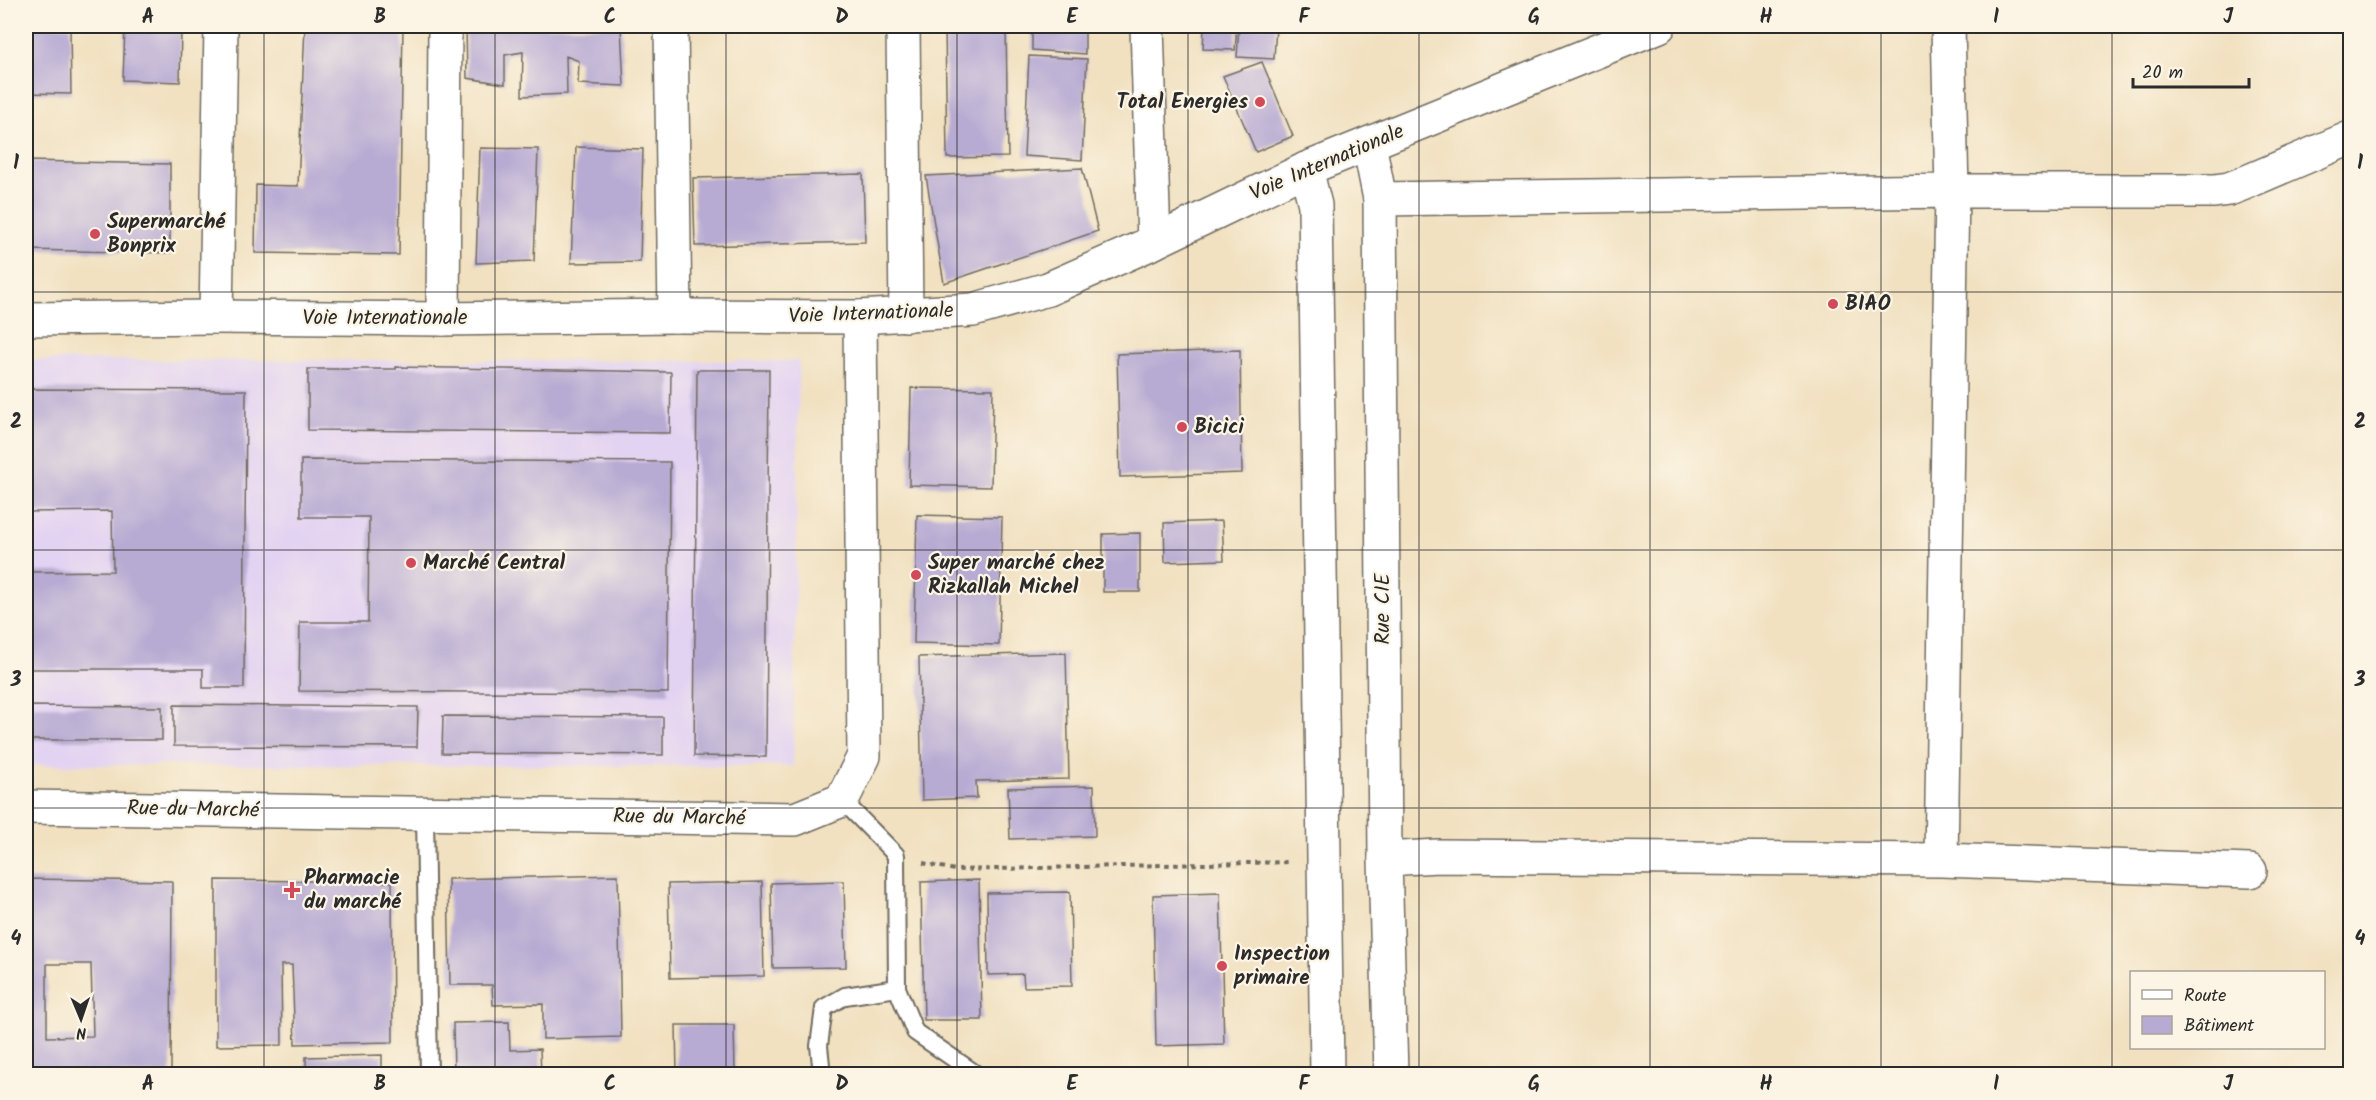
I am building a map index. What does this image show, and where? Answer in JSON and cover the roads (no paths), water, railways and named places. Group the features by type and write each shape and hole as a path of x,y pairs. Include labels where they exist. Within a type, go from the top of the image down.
{"street":[{"path":"216,317 220,26"},
{"path":"443,319 445,26"},
{"path":"671,26 675,316"},
{"path":"903,26 906,315"},
{"path":"1147,26 1154,242"},
{"name":"Voie Internationale","path":"26,319 860,317 973,310 1048,289 1154,242 1306,169 1657,26"},
{"path":"1941,860 1952,191 1948,26"},
{"path":"1380,199 1952,191 2214,191 2229,189 2350,138"},
{"name":"Rue CIE","path":"1369,144 1380,199 1385,859 1391,1074"},
{"path":"1306,169 1315,217 1327,1074"},
{"path":"842,800 864,756 860,317"},
{"name":"Rue du Marché","path":"26,807 795,819 842,800"},
{"path":"1385,859 1438,856 1941,860 2250,871"}],"lane":[{"path":"842,800 896,855 897,988 915,1032 976,1074"},
{"path":"425,814 429,1074"},
{"path":"822,1074 819,1046 824,1008 844,996 897,988"}],"place":[{"name":"Total Energies","path":"1260,102"},
{"name":"Supermarché Bonprix","path":"95,234"},
{"name":"BIAO","path":"1833,304"},
{"name":"Bicici","path":"1182,427"},
{"name":"Marché Central","path":"411,563"},
{"name":"Super marché chez Rizkallah Michel","path":"916,575"},
{"name":"Pharmacie du marché","path":"292,890"},
{"name":"Inspection primaire","path":"1222,966"}]}
